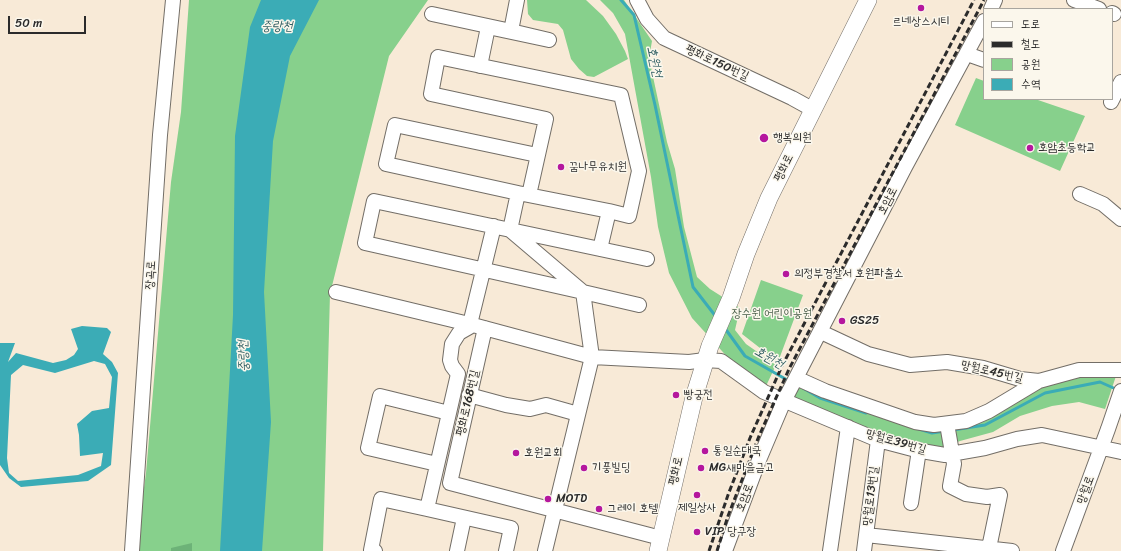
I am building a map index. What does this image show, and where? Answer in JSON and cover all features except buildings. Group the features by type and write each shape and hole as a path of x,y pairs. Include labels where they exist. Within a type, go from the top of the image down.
{"main road":[{"name":"평화로","path":"659,544 694,397 708,353 731,298 746,254 769,198 812,109 868,0"}],"street":[{"name":"장곡로","path":"132,551 160,135 173,0"},
{"path":"511,31 517,0"},
{"name":"평화로150번길","path":"637,0 647,19 664,38 812,109"},
{"path":"1074,0 1097,8"},
{"path":"432,14 511,31 545,39 488,26 480,66"},
{"name":"호암로","path":"725,551 759,460 784,401 905,167 983,23"},
{"path":"967,54 983,60"},
{"path":"510,230 523,194 537,156 546,119 431,94 438,57 621,95 639,171 629,216 523,194 386,164 395,125 537,156"},
{"path":"1113,98 1121,82"},
{"path":"1080,194 1102,204 1121,219"},
{"path":"639,305 365,243 374,201 647,259"},
{"path":"600,249 608,211"},
{"name":"평화로168번길","path":"494,226 484,269 476,326 470,395 450,483 555,510 659,544"},
{"path":"510,230 583,292 592,357 545,551"},
{"path":"336,292 476,326 592,357 689,362 708,353"},
{"path":"427,509 458,374 452,366 450,360 452,344 459,333 476,326"},
{"name":"망월로45번길","path":"821,332 868,354 910,365 947,362 983,368 1020,379 1039,381 1078,370 1121,370"},
{"name":"망월로39번길","path":"708,353 764,392 878,440 919,450 945,455 985,448 1017,439 1042,435 1121,452"},
{"path":"795,380 915,422 934,425 966,421 1009,399 1039,381"},
{"name":"망월로","path":"1063,551 1121,390"},
{"path":"470,395 506,405 530,409 546,405 578,414"},
{"path":"437,464 368,448 380,396 449,413"},
{"path":"947,424 954,464 950,486 966,494 988,497 1000,495 989,548"},
{"path":"830,551 848,427"},
{"name":"망월로13번길","path":"864,551 878,440"},
{"path":"911,503 919,450"},
{"path":"375,551 371,550 381,499 511,528 506,551"},
{"path":"457,551 464,518"},
{"path":"866,535 1012,551"}],"green space":[{"path":"189,0 428,0 389,56 330,294 323,551 138,551 171,182 181,112"},
{"path":"527,0 586,0 603,16 616,34 628,59 594,77 587,76 571,59 563,30 558,24 533,20 528,14"},
{"path":"600,0 624,0 652,41 649,58 667,142 675,169 684,227 697,277 710,289 740,308 735,330 746,344 776,365 766,386 731,361 692,318 669,273 658,227 651,177 625,34 613,13"},
{"path":"976,78 983,81 983,100 1038,100 1085,116 1060,171 955,125"},
{"name":"장수원 어린이공원","path":"761,280 803,295 778,362 742,334"},
{"path":"1079,375 1116,376 1105,409 1079,402 1052,406 1020,416 993,432 960,441 943,448 898,439 794,398 799,383 925,427 1017,402 1048,384"},
{"path":"192,543 192,551 171,551 171,548"}],"water":[{"name":"중랑천","path":"261,0 319,0 290,56 273,141 264,292 271,422 262,551 220,551 233,315 235,136 250,27"},
{"path":"82,326 107,328 111,332 103,354 112,362 118,373 111,465 88,481 21,487 9,478 0,465 0,343 15,343 8,362 16,353 53,363 66,360 74,355 78,349 71,329","holes":["94,361 105,364 112,377 109,408 92,411 77,424 80,456 103,453 101,466 78,475 18,481 9,473 7,458 11,375 23,365 55,373"]}],"waterway":[{"name":"호원천","path":"621,0 634,15 655,105 693,287 717,318"},
{"name":"호원천","path":"724,327 745,356 789,381"},
{"name":"호원천","path":"953,430 985,425 1045,393 1100,382 1118,390"},
{"name":"호원천","path":"803,388 820,398 866,413"},
{"name":"호원천","path":"919,429 932,433 945,431"}],"railway":[{"path":"709,551 728,495 750,438 782,366 974,0"},
{"path":"717,551 728,516 759,436 789,369 984,0"}],"place":[{"name":"르네상스시티","path":"921,8"},
{"name":"행복의원","path":"764,138"},
{"name":"호암초등학교","path":"1030,148"},
{"name":"꿈나무유치원","path":"561,167"},
{"name":"의정부경찰서 호원파출소","path":"786,274"},
{"name":"GS25","path":"842,321"},
{"name":"빵궁전","path":"676,395"},
{"name":"통일순대국","path":"705,451"},
{"name":"호원교회","path":"516,453"},
{"name":"기풍빌딩","path":"584,468"},
{"name":"MG새마을금고","path":"701,468"},
{"name":"제일상사","path":"697,495"},
{"name":"MOTD","path":"548,499"},
{"name":"그레이 호텔","path":"599,509"},
{"name":"VIP 당구장","path":"697,532"}]}
